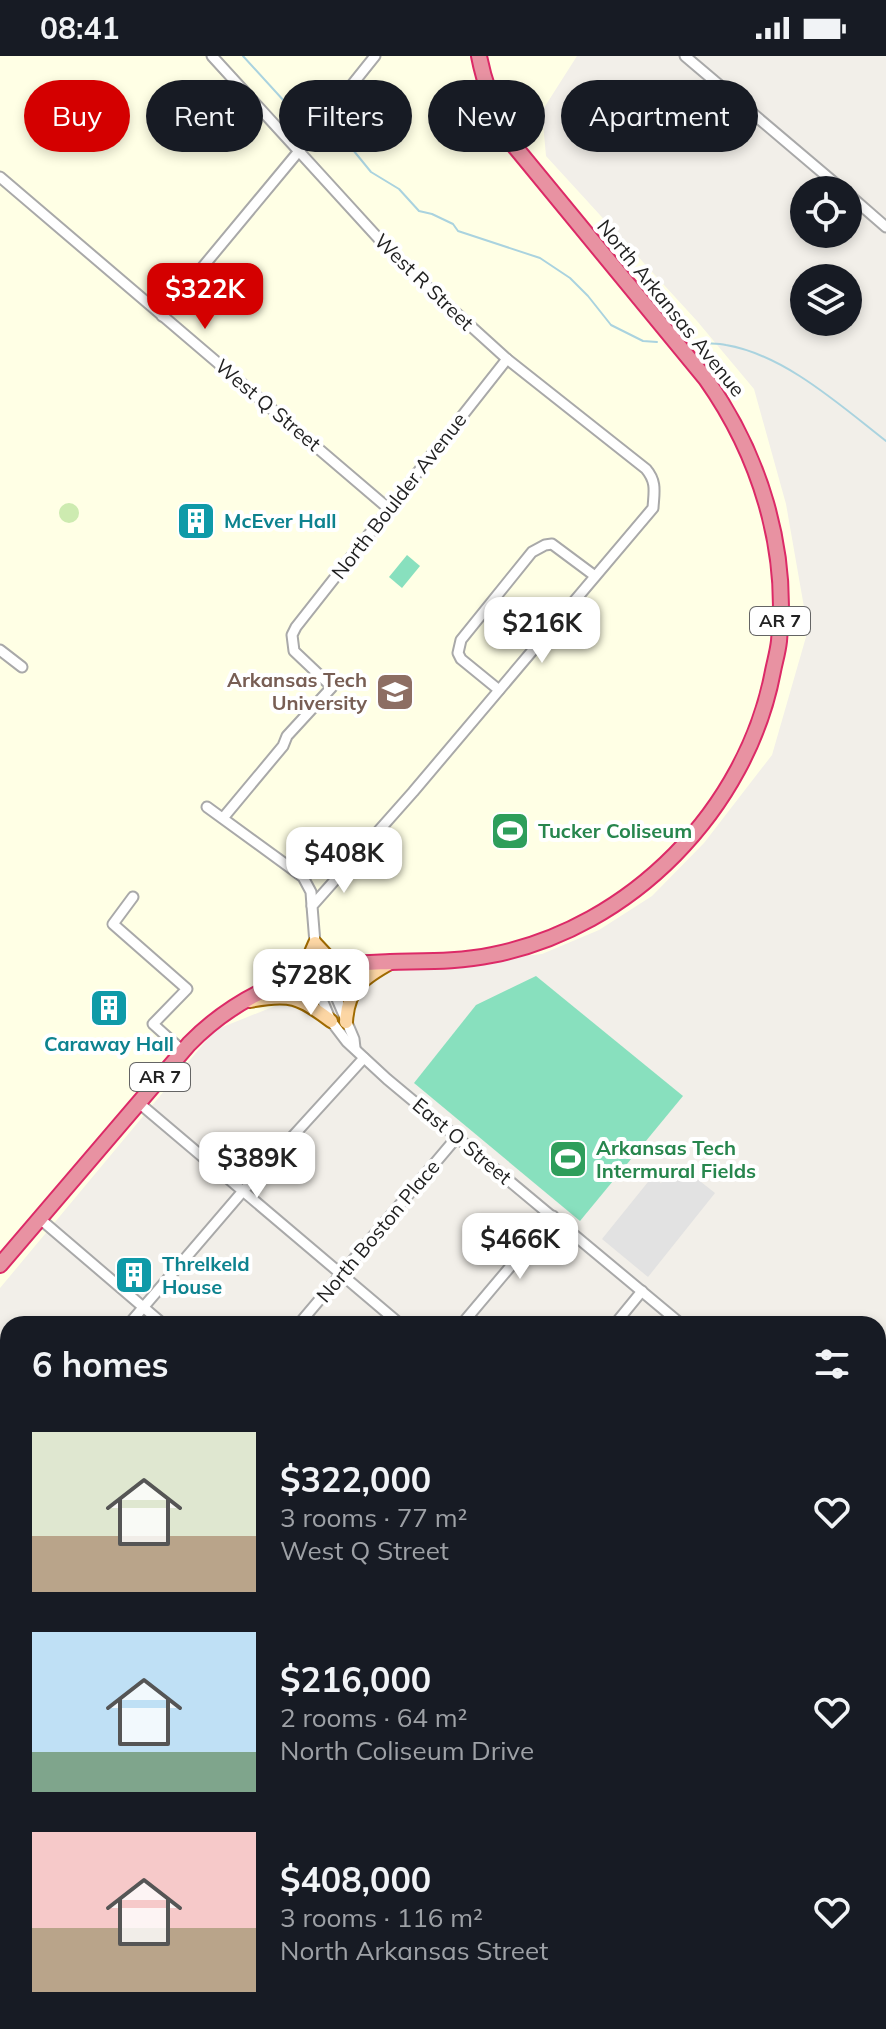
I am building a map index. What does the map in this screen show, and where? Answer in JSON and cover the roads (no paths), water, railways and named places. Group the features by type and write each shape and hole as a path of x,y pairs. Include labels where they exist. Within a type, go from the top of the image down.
{"highway":[{"name":"North Arkansas Avenue","path":"0,1265 183,1051 205,1027 239,1003 266,988 320,969 483,957 541,941 585,921 664,867 728,787 752,742 769,693 779,641 780,590 776,545 758,475 732,417 706,379 511,142 493,106 479,56"}],"main road":[{"path":"293,978 306,964 315,943 342,966"},
{"path":"346,1022 349,1001 358,985 368,975 392,962"},
{"path":"239,1003 282,996 309,1004 331,1021"}],"street":[{"name":"West R Street","path":"212,56 279,129"},
{"path":"356,80 375,56"},
{"path":"685,56 826,176"},
{"path":"162,316 298,152"},
{"name":"West R Street","path":"300,152 400,262 507,359 646,469 655,486 653,508 595,576"},
{"name":"West Q Street","path":"0,177 389,509"},
{"path":"862,206 886,227"},
{"name":"North Boulder Avenue","path":"223,818 283,746 287,736 332,687 294,651 292,635 507,359"},
{"path":"312,906 383,826 499,690 595,576 552,544 532,552 461,640 458,653 461,659 499,690"},
{"path":"0,650 22,667"},
{"path":"207,807 303,877 311,892 320,969"},
{"path":"133,897 113,924 187,989 153,1024 183,1051"},
{"name":"East O Street","path":"320,969 315,983 331,1021 347,1042 672,1316"},
{"name":"East O Street","path":"320,969 329,980 355,1048"},
{"path":"136,1316 243,1191 364,1058"},
{"path":"139,1103 391,1316"},
{"name":"North Boston Place","path":"306,1316 457,1137"},
{"path":"469,1316 553,1216"},
{"path":"39,1218 153,1316"},
{"path":"622,1316 642,1291"}],"waterway":[{"path":"243,56 279,95"},
{"path":"355,152 371,172 399,189 419,211 453,224 458,231 540,258 570,278 611,325 643,341 657,342"},
{"path":"701,343 726,345 770,359 831,398 886,441"}],"place":[{"name":"McEver Hall","path":"196,521"},
{"name":"Arkansas Tech University","path":"395,692"},
{"name":"Tucker Coliseum","path":"510,831"},
{"name":"Caraway Hall","path":"109,1008"},
{"name":"Arkansas Tech Intermural Fields","path":"568,1159"},
{"name":"Threlkeld House","path":"134,1275"}]}
